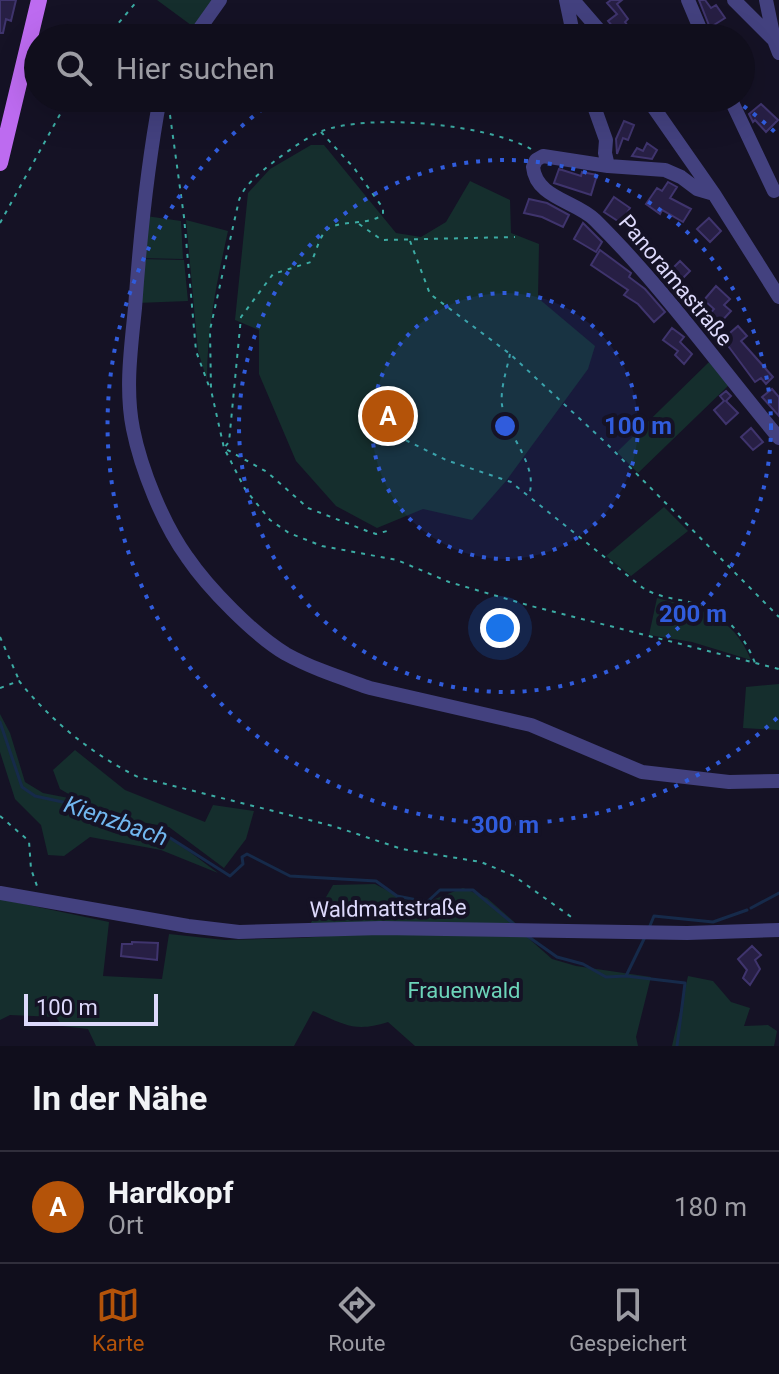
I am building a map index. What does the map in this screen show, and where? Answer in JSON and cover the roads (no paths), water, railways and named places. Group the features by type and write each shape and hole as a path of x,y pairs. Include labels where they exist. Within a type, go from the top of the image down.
{"main road":[{"path":"33,24 39,0"},
{"path":"0,163 24,63"}],"street":[{"path":"203,24 220,0"},
{"path":"566,0 571,24"},
{"path":"573,0 594,24"},
{"path":"688,0 698,24"},
{"path":"734,0 776,46"},
{"path":"766,0 776,46"},
{"path":"163,112 142,212 128,391 133,429 145,472 167,522 186,557 216,590 250,626 283,652 311,667 370,688 531,725 642,772 729,782 779,781"},
{"path":"596,112 606,140 608,166"},
{"path":"657,112 714,194 779,297"},
{"path":"737,112 774,191"},
{"name":"Panoramastraße","path":"714,194 697,189 665,170 608,166 543,156 536,160 533,167 538,184 549,193 581,208 637,263 779,438"},
{"name":"Waldmattstraße","path":"0,893 239,932 381,928 699,933 779,930"}],"waterway":[{"name":"Kienzbach","path":"0,722 22,787 35,796 95,809 125,830 164,834 230,876 243,864 242,857 247,854 290,876 376,881 397,896 427,902 440,890 473,890 516,926"},
{"name":"Kienzbach","path":"751,908 779,893"},
{"name":"Kienzbach","path":"649,928 654,916 713,922 747,910"},
{"name":"Kienzbach","path":"526,935 557,957 583,964 606,977 626,976 645,937"},
{"path":"626,976 685,983 677,1046"}],"place":[{"name":"Hardkopf","path":"388,416"}],"park label":[{"name":"Frauenwald","path":"464,990"}]}
